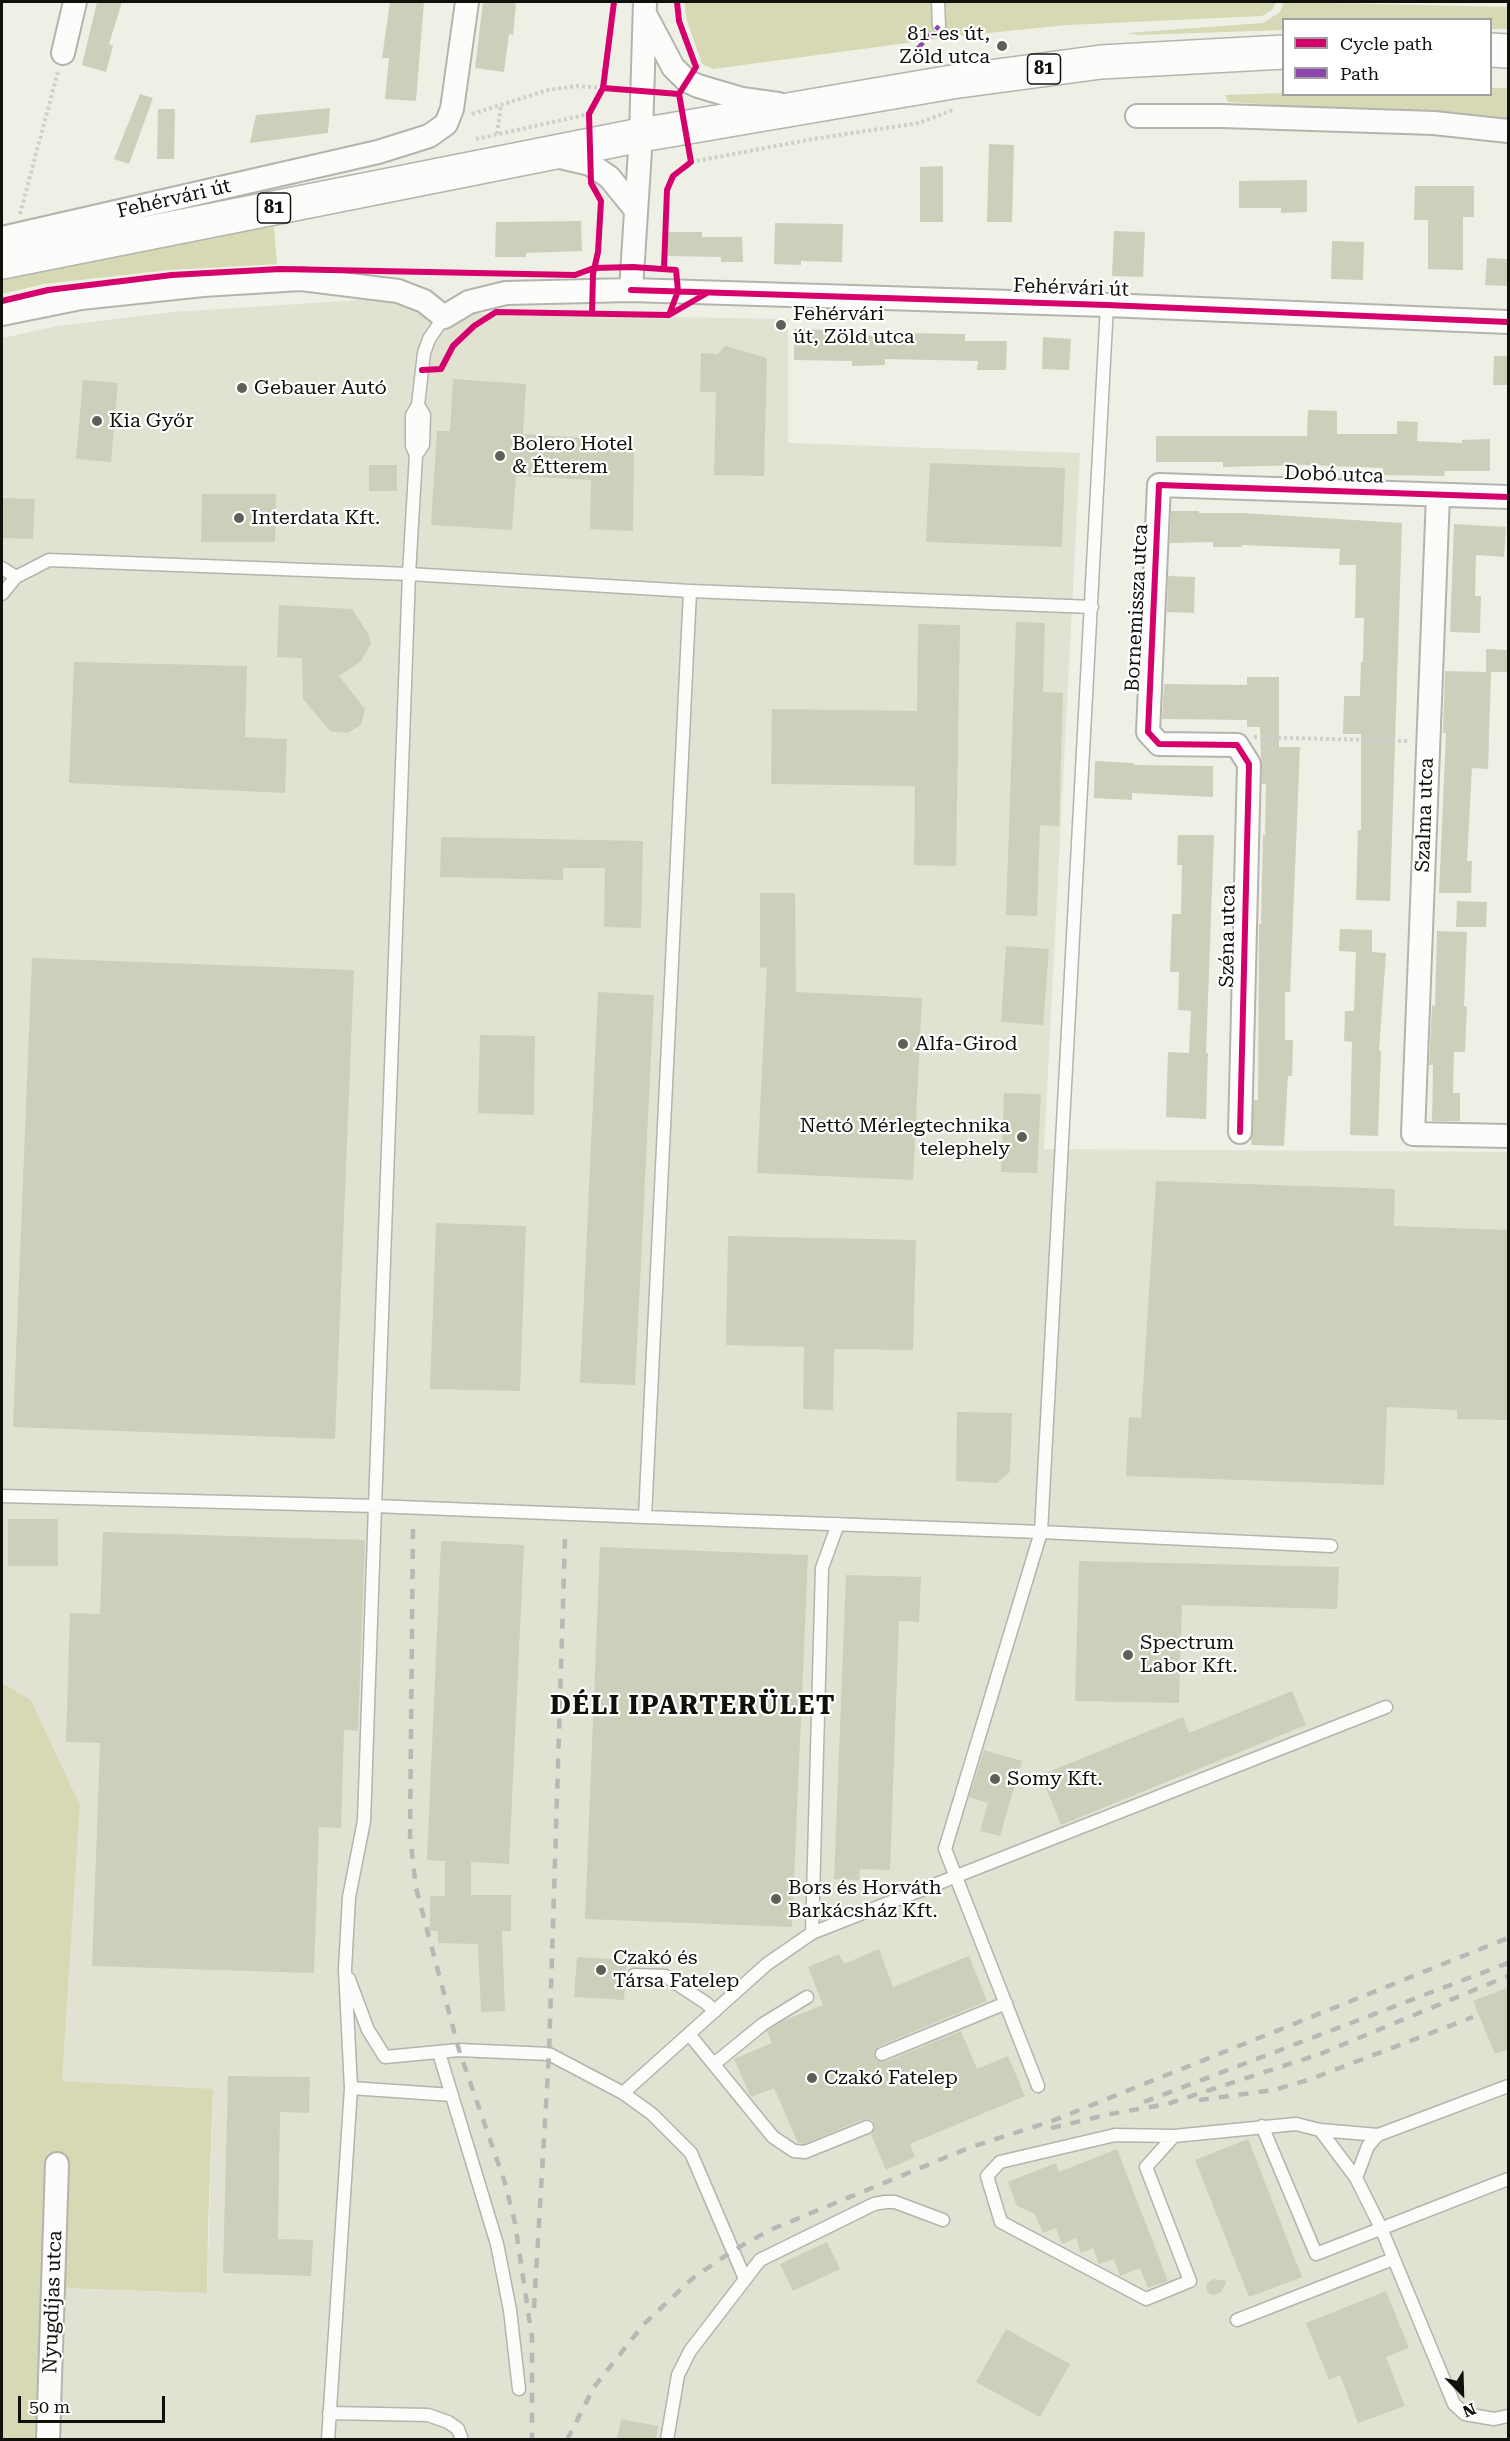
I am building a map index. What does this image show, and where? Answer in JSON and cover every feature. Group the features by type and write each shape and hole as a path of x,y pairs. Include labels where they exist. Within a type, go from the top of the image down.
{"main road":[{"path":"1492,50 1509,51"},
{"name":"81","path":"6,245 547,154 589,130 641,135 951,82 1101,62 1282,52"}],"street":[{"path":"63,53 75,2"},
{"path":"446,124 452,109 467,2"},
{"path":"631,290 641,135 645,7"},
{"path":"645,7 673,67 687,81 742,99 807,107"},
{"path":"1137,116 1222,116 1434,123 1509,131"},
{"name":"Fehérvári út","path":"6,245 378,152 429,136 446,124"},
{"path":"547,154 590,164 609,177 636,210"},
{"path":"2,314 92,297 203,285 301,279 398,291 424,301 444,317"},
{"name":"Fehérvári út","path":"444,317 469,302 506,293 631,290 1107,305 1509,322"},
{"name":"Dobó utca","path":"1159,486 1509,497"},
{"name":"Bornemissza utca","path":"1159,486 1148,732 1159,744 1237,745"},
{"name":"Szalma utca","path":"1438,495 1413,1134 1509,1136"},
{"name":"Széna utca","path":"1237,745 1249,764 1240,1132"},
{"name":"Nyugdíjas utca","path":"48,2439 57,2164"}],"lane":[{"path":"938,2 939,26"},
{"path":"1038,2086 945,1849 1041,1532 1107,305"},
{"path":"328,2439 351,2088 345,1969 349,1897 364,1821 409,574 416,454 412,446 412,415 418,405 424,353 429,339 444,317"},
{"path":"2,594 16,577 49,560 409,574 690,591 1092,607"},
{"path":"2,568 16,577"},
{"path":"645,1516 690,591"},
{"path":"2,1496 645,1516 1331,1546"},
{"path":"812,1933 822,1568 838,1524"},
{"path":"623,2093 767,1964 812,1933 1386,1707"},
{"path":"345,1969 368,2030 384,2057 459,2050 549,2054 623,2093 652,2114 691,2153 745,2279"},
{"path":"634,1975 665,1976 715,2011"},
{"path":"714,2064 763,2024 807,1996"},
{"path":"882,2054 1006,2003"},
{"path":"689,2034 773,2137 795,2151 805,2151 867,2127"},
{"path":"439,2053 496,2244 510,2310 519,2389"},
{"path":"1174,2136 1146,2168 1190,2281 1146,2299 1001,2222 987,2176 1000,2162 1115,2135 1174,2136 1296,2124 1320,2130 1378,2135 1509,2086"},
{"path":"351,2088 452,2095"},
{"path":"1262,2126 1316,2254 1509,2179"},
{"path":"1320,2130 1356,2178 1381,2228 1454,2404 1465,2414 1494,2419 1509,2416"},
{"path":"1356,2178 1368,2146 1378,2135"},
{"path":"667,2439 678,2375 690,2351 760,2260 874,2204 896,2202 943,2220"},
{"path":"1237,2320 1393,2259"},
{"path":"329,2413 428,2415 448,2422 458,2429 462,2439"}],"path":[{"path":"6,245 63,53"},
{"path":"598,97 603,88 604,78"},
{"path":"446,124 548,90 577,86 642,90"},
{"path":"501,105 497,134 589,130 594,105"},
{"path":"682,169 691,162 813,139 919,123 963,106"},
{"path":"684,127 691,162"},
{"path":"1237,745 1257,736 1428,741"}],"shaded area":[{"path":"376,299 483,314 788,319 788,443 1080,453 1044,1149 1508,1152 1508,2439 59,2439 62,2288 207,2293 213,2090 62,2081 80,1805 31,1700 2,1683 2,338 58,326 173,312"}],"green space":[{"path":"684,2 1276,2 1272,10 1262,16 1067,25 959,36 713,69 702,64 687,21"},
{"path":"1284,2 1508,7 1508,29 1492,29 1492,18 1282,18 1282,30 1139,35 1127,33 1263,23 1280,12"},
{"path":"1492,88 1508,88 1508,121 1228,102 1225,95 1282,93 1282,96 1492,96"},
{"path":"274,227 277,264 169,270 44,284 2,294 2,274 120,249"},
{"path":"2,1683 31,1700 80,1805 62,2081 213,2089 207,2293 62,2288 59,2439 2,2439"}],"building":[{"path":"97,2 122,2 109,44 113,46 106,72 82,65"},
{"path":"390,2 424,2 416,101 385,99 389,58 382,58"},
{"path":"483,2 516,3 513,35 509,34 504,72 475,68"},
{"path":"140,94 153,98 129,164 114,159"},
{"path":"330,108 328,133 250,143 256,115"},
{"path":"158,109 175,109 174,159 157,159"},
{"path":"989,144 1014,145 1012,222 987,222"},
{"path":"943,166 943,222 920,222 920,167"},
{"path":"1307,180 1307,212 1281,213 1281,208 1239,208 1239,181"},
{"path":"1415,186 1474,186 1474,217 1463,217 1463,270 1428,269 1428,220 1414,220"},
{"path":"581,221 582,251 526,253 526,257 495,257 496,222"},
{"path":"775,223 843,224 842,262 801,261 801,265 774,264"},
{"path":"1114,231 1145,232 1143,277 1112,276"},
{"path":"667,232 702,232 702,237 742,237 743,262 721,262 721,257 667,256"},
{"path":"1332,241 1364,242 1363,280 1331,279"},
{"path":"1487,258 1509,259 1509,286 1485,285"},
{"path":"794,329 830,330 830,336 901,335 901,333 965,334 965,341 1007,341 1006,370 977,370 978,361 885,359 885,365 852,366 852,361 794,360"},
{"path":"1043,337 1071,339 1069,370 1042,369"},
{"path":"725,346 767,358 764,476 714,475 716,392 700,392 701,353 718,354"},
{"path":"1494,356 1509,356 1509,385 1493,385"},
{"name":"Bolero Hotel & Étterem","path":"453,379 526,384 523,434 634,441 633,531 590,529 591,480 516,476 512,530 431,525 437,431 450,431"},
{"name":"Kia Győr","path":"83,380 118,383 111,462 76,459"},
{"path":"1308,410 1337,411 1337,434 1397,434 1397,421 1418,422 1417,441 1462,443 1462,440 1490,439 1490,471 1445,471 1444,476 1383,475 1383,468 1306,465 1223,467 1223,462 1156,462 1156,436 1307,436"},
{"path":"930,463 1065,468 1062,547 926,542"},
{"path":"369,465 397,465 397,491 369,491"},
{"name":"Interdata Kft.","path":"202,494 276,494 275,542 201,542"},
{"path":"2,498 35,499 33,539 2,538"},
{"path":"1171,511 1402,523 1390,901 1356,900 1358,830 1361,830 1361,734 1343,734 1344,696 1360,696 1361,662 1363,662 1364,618 1355,618 1356,565 1339,565 1340,549 1242,545 1242,547 1213,547 1213,542 1170,543"},
{"path":"1454,524 1506,527 1504,557 1476,555 1475,596 1481,596 1480,633 1450,632"},
{"path":"1168,576 1195,577 1194,613 1167,612"},
{"path":"279,605 352,609 369,635 371,644 361,661 339,676 365,709 361,725 347,733 330,731 303,699 302,658 277,657"},
{"path":"1016,622 1045,623 1043,692 1063,693 1059,826 1040,825 1037,916 1006,915"},
{"path":"918,624 960,625 956,866 914,865 915,786 771,784 772,709 917,711"},
{"path":"1486,649 1509,650 1509,672 1491,672 1488,769 1472,768 1467,861 1472,861 1471,893 1439,893 1446,733 1443,733 1445,671 1486,672"},
{"path":"74,662 247,666 245,737 287,739 285,793 69,783"},
{"path":"1247,677 1279,677 1279,747 1300,747 1290,992 1285,992 1285,1040 1293,1040 1292,1076 1288,1076 1284,1146 1251,1145 1254,1100 1258,1100 1259,924 1261,924 1263,835 1265,835 1266,784 1262,784 1260,727 1247,727 1247,720 1162,719 1164,684 1247,685"},
{"path":"1095,761 1134,763 1134,765 1213,766 1213,797 1132,793 1132,800 1094,798"},
{"path":"1178,835 1214,835 1206,1053 1208,1053 1206,1119 1166,1117 1168,1052 1189,1053 1191,1011 1178,1010 1179,972 1170,972 1172,914 1181,914 1182,865 1177,865"},
{"path":"441,837 643,841 641,928 604,927 605,868 563,868 563,880 440,877"},
{"path":"760,893 795,893 796,992 922,998 913,1180 757,1173 767,967 760,968"},
{"path":"1457,901 1487,902 1486,927 1456,927"},
{"path":"1340,929 1372,930 1372,952 1386,953 1379,1051 1381,1051 1378,1136 1350,1135 1352,1042 1344,1041 1345,1011 1354,1011 1356,952 1339,951"},
{"path":"1437,931 1467,932 1465,1052 1454,1052 1453,1093 1460,1093 1460,1121 1432,1121 1433,1065 1429,1065 1432,1005 1435,1006"},
{"path":"1006,946 1049,949 1043,1025 1001,1022"},
{"path":"32,958 354,970 335,1439 13,1427"},
{"path":"598,992 654,995 635,1385 580,1383"},
{"path":"480,1035 535,1036 534,1115 478,1113"},
{"path":"1004,1093 1041,1094 1037,1173 1001,1172"},
{"path":"1156,1181 1395,1189 1394,1226 1509,1230 1509,1420 1457,1419 1457,1410 1387,1407 1384,1485 1126,1476 1129,1417 1141,1418"},
{"path":"436,1223 526,1226 520,1391 430,1389"},
{"path":"728,1236 916,1240 913,1350 834,1349 833,1410 803,1409 804,1347 726,1345"},
{"path":"957,1412 1012,1413 1010,1472 997,1483 956,1481"},
{"path":"8,1519 58,1519 58,1566 8,1566"},
{"path":"103,1532 365,1540 358,1731 344,1730 341,1828 319,1827 314,1973 92,1966 100,1743 66,1742 70,1613 100,1614"},
{"path":"441,1541 524,1545 509,1864 471,1862 471,1895 511,1895 511,1931 502,1931 505,2011 481,2012 478,1944 438,1943 438,1931 430,1931 430,1896 445,1896 445,1861 427,1860"},
{"path":"600,1547 808,1555 792,1927 585,1919"},
{"name":"Spectrum Labor Kft.","path":"1079,1561 1339,1567 1337,1609 1182,1605 1179,1703 1075,1701"},
{"path":"846,1575 921,1577 919,1622 899,1621 890,1870 860,1869 859,1880 834,1879"},
{"path":"1292,1691 1306,1725 1061,1825 1041,1775 1183,1717 1189,1733"},
{"name":"Somy Kft.","path":"984,1750 1022,1761 1000,1836 980,1831 988,1803 969,1797"},
{"path":"879,1949 893,1987 969,1956 987,2001 879,2046 874,2052 877,2060 885,2062 961,2031 977,2069 1008,2056 1025,2096 910,2144 915,2157 886,2170 871,2134 875,2128 872,2120 864,2119 804,2144 798,2143 774,2088 751,2097 734,2059 772,2043 767,2031 785,2020 823,2005 808,1967 839,1954 844,1964"},
{"name":"Czakó és Társa Fatelep","path":"577,1957 627,1960 624,2000 574,1997"},
{"path":"1509,1987 1509,2049 1495,2054 1473,2001"},
{"path":"228,2076 310,2077 309,2113 280,2112 278,2239 313,2240 311,2276 223,2273"},
{"path":"1248,2139 1302,2277 1249,2297 1195,2160"},
{"path":"1117,2149 1168,2281 1148,2288 1140,2268 1120,2276 1114,2259 1099,2264 1093,2248 1081,2253 1076,2238 1062,2244 1056,2228 1043,2233 1035,2214 1017,2206 1008,2182 1056,2163 1059,2172"},
{"path":"827,2242 840,2269 793,2291 780,2264"},
{"path":"1214,2279 1227,2281 1221,2292 1214,2295 1209,2294 1206,2289 1207,2283"},
{"path":"1386,2291 1409,2348 1386,2357 1405,2406 1358,2423 1340,2375 1329,2380 1306,2323"},
{"path":"1006,2329 1070,2364 1040,2417 976,2382"},
{"path":"621,2419 658,2426 656,2439 617,2439"}],"railway":[{"path":"413,1529 410,1836 416,1888 459,2050 505,2183 515,2223 532,2338 532,2440"},
{"path":"534,2308 549,2054 565,1539"},
{"path":"567,2440 594,2387 644,2324 693,2278 734,2250 770,2230 971,2147 1052,2121 1508,1938"},
{"path":"1144,2102 1508,1963"},
{"path":"1051,2128 1167,2104 1320,2054 1508,1976"},
{"path":"1199,2100 1274,2090 1308,2080 1473,2017"}],"marked path":[{"path":"917,49 939,26"}],"cycle path":[{"path":"592,313 593,274 598,252 601,201 591,183 589,114 603,88 614,2"},
{"path":"664,268 667,190 673,176 691,162 679,94 696,67 679,21 677,2"},
{"path":"603,88 679,94"},
{"path":"2,301 48,290 172,275 280,269 575,275 594,268 633,267 676,270 678,291 669,315"},
{"path":"631,290 1107,305 1508,322"},
{"path":"422,370 441,369 453,346 474,326 496,312 669,315 707,293"},
{"path":"1240,1132 1249,764 1237,745 1159,744 1148,732 1159,485 1508,497"}],"place":[{"name":"81-es út, Zöld utca","path":"1002,46"},
{"name":"Fehérvári út, Zöld utca","path":"781,325"},
{"name":"Gebauer Autó","path":"242,388"},
{"name":"Kia Győr","path":"97,421"},
{"name":"Bolero Hotel & Étterem","path":"500,456"},
{"name":"Interdata Kft.","path":"239,518"},
{"name":"Alfa-Girod","path":"903,1044"},
{"name":"Nettó Mérlegtechnika telephely","path":"1022,1137"},
{"name":"Spectrum Labor Kft.","path":"1128,1655"},
{"name":"Somy Kft.","path":"995,1779"},
{"name":"Bors és Horváth Barkácsház Kft.","path":"776,1899"},
{"name":"Czakó és Társa Fatelep","path":"601,1970"},
{"name":"Czakó Fatelep","path":"812,2078"}],"district":[{"name":"DÉLI IPARTERÜLET","path":"693,1706"}]}
